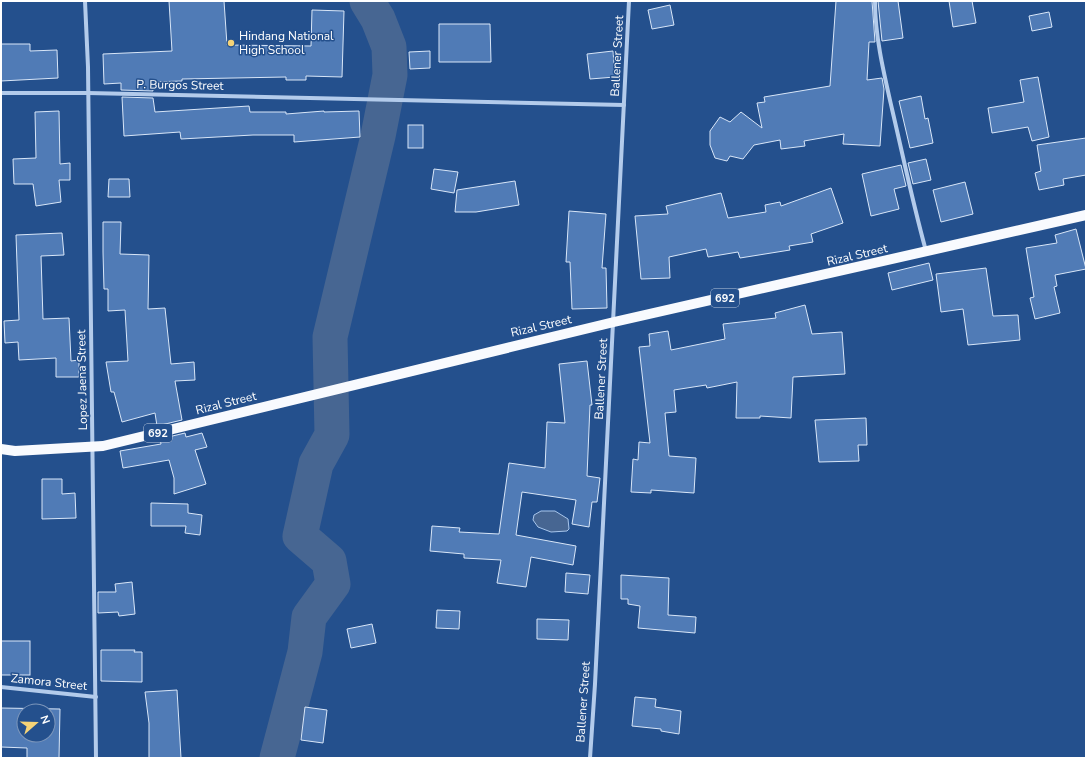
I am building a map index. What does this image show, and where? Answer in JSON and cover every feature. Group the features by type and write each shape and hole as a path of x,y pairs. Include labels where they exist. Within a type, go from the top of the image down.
{"main road":[{"name":"Rizal Street","path":"1,449 15,451 94,448 614,322 1086,216"}],"street":[{"name":"Lopez Jaena Street","path":"85,1 88,67 94,448 96,758"},
{"name":"Ballener Street","path":"590,758 614,322 629,1"},
{"path":"875,1 877,30 886,82 909,189 926,253"},
{"name":"P. Burgos Street","path":"1,93 88,93 358,98 624,105"},
{"name":"Zamora Street","path":"1,687 96,697"}],"water":[{"path":"541,511 555,511 568,519 569,529 567,531 551,532 538,527 533,520 534,515"}],"building":[{"path":"169,1 224,1 227,45 311,46 312,10 344,11 342,77 306,76 306,80 286,80 286,77 182,79 182,81 152,82 153,91 121,90 121,83 104,84 103,54 172,51"},
{"path":"836,1 872,1 875,42 869,42 867,80 882,78 884,89 880,146 843,144 844,134 804,141 805,146 781,149 780,140 754,145 743,159 730,156 727,161 715,158 710,145 710,131 720,117 730,122 741,112 762,128 757,103 765,102 764,97 830,86"},
{"path":"878,1 898,1 903,38 882,41"},
{"path":"949,1 972,1 976,23 953,27"},
{"path":"670,5 674,25 652,29 648,10"},
{"path":"1049,12 1052,27 1032,31 1029,16"},
{"path":"439,24 490,24 491,62 439,62"},
{"path":"1,44 30,44 30,51 57,50 58,78 1,81"},
{"path":"430,51 430,68 410,69 409,52"},
{"path":"613,51 615,77 590,79 587,54"},
{"path":"1038,77 1049,137 1032,141 1028,127 992,133 988,108 1024,102 1020,80"},
{"path":"921,96 925,119 928,118 933,143 910,148 899,101"},
{"path":"122,97 153,98 155,112 249,106 250,112 286,112 286,114 324,111 359,111 360,137 294,142 294,135 253,135 181,139 180,132 124,136"},
{"path":"59,111 60,164 70,163 70,180 59,180 61,202 36,206 33,184 14,184 13,159 36,158 35,112"},
{"path":"408,125 423,125 423,148 408,148"},
{"path":"1086,138 1086,175 1063,179 1064,185 1039,190 1035,173 1041,171 1037,145"},
{"path":"926,159 931,180 913,184 908,163"},
{"path":"901,165 906,186 894,189 899,209 871,216 862,174"},
{"path":"434,169 458,172 454,193 431,189"},
{"path":"109,179 129,179 130,197 108,197"},
{"path":"515,181 519,205 476,212 455,212 457,190"},
{"path":"965,182 973,214 941,222 933,190"},
{"path":"831,188 843,223 811,234 813,242 789,246 790,250 740,258 738,252 708,257 706,249 669,257 670,278 641,279 635,216 668,214 666,206 721,193 728,218 766,212 765,205 780,202 781,206"},
{"path":"569,211 606,214 602,268 606,268 607,308 572,309 570,262 566,262"},
{"path":"103,222 121,222 120,254 149,255 148,309 165,308 171,364 194,362 195,380 175,381 182,420 157,426 155,413 122,422 114,392 111,392 106,362 128,361 125,310 108,311 108,289 104,289"},
{"path":"1076,229 1086,269 1055,275 1057,286 1054,287 1060,313 1035,319 1030,298 1034,297 1026,248 1057,243 1055,235"},
{"path":"62,233 64,255 41,256 43,319 69,318 71,361 79,360 79,377 56,377 56,358 19,360 18,342 5,343 4,321 19,320 16,235"},
{"path":"929,263 933,280 892,290 888,273"},
{"path":"986,268 993,316 1018,315 1020,340 968,345 963,309 941,312 936,274"},
{"path":"805,305 812,334 842,332 845,374 793,377 791,418 760,416 760,418 736,418 737,382 707,388 706,385 674,390 676,412 665,413 669,456 696,458 694,493 651,490 651,493 631,492 633,459 638,460 639,442 650,443 639,347 650,346 649,334 668,331 671,350 725,339 723,324 776,318 775,313"},
{"path":"587,361 592,405 590,405 587,476 600,478 597,502 592,502 589,527 572,524 576,500 522,492 516,535 576,546 573,565 531,557 526,587 497,583 501,560 464,558 464,554 430,551 432,526 460,528 459,532 499,534 509,463 545,468 547,422 565,423 559,364"},
{"path":"866,418 867,445 858,445 859,461 819,462 815,420"},
{"path":"185,433 186,437 202,433 207,447 195,450 206,484 174,494 174,478 169,460 123,468 120,451 161,444 160,439"},
{"path":"42,479 62,479 62,494 75,493 76,518 42,519"},
{"path":"151,503 188,504 188,513 202,515 200,535 185,533 186,526 151,526"},
{"path":"566,573 590,575 588,594 565,592"},
{"path":"621,575 669,578 668,615 696,617 695,633 638,628 640,606 628,604 628,599 621,599"},
{"path":"132,582 135,614 119,616 118,612 98,613 98,592 116,592 115,584"},
{"path":"437,610 460,611 459,629 436,628"},
{"path":"537,619 569,620 568,640 537,639"},
{"path":"372,624 376,643 351,648 347,629"},
{"path":"1,641 30,641 30,675 1,675"},
{"path":"101,650 135,650 134,652 142,652 142,682 101,681"},
{"path":"177,690 181,758 149,758 149,723 145,692"},
{"path":"635,697 656,699 655,707 681,711 679,734 661,731 661,729 632,726"},
{"path":"305,707 327,710 323,743 301,740"},
{"path":"1,708 16,708 16,743 56,743 56,709 60,709 59,758 27,758 27,748 1,747"}],"waterway":[{"path":"277,758 305,652 309,617 333,584 329,561 300,536 316,464 332,435 330,337 378,136 390,75 389,47 378,19 367,1"}],"place":[{"name":"Hindang National High School","path":"231,43"}]}
